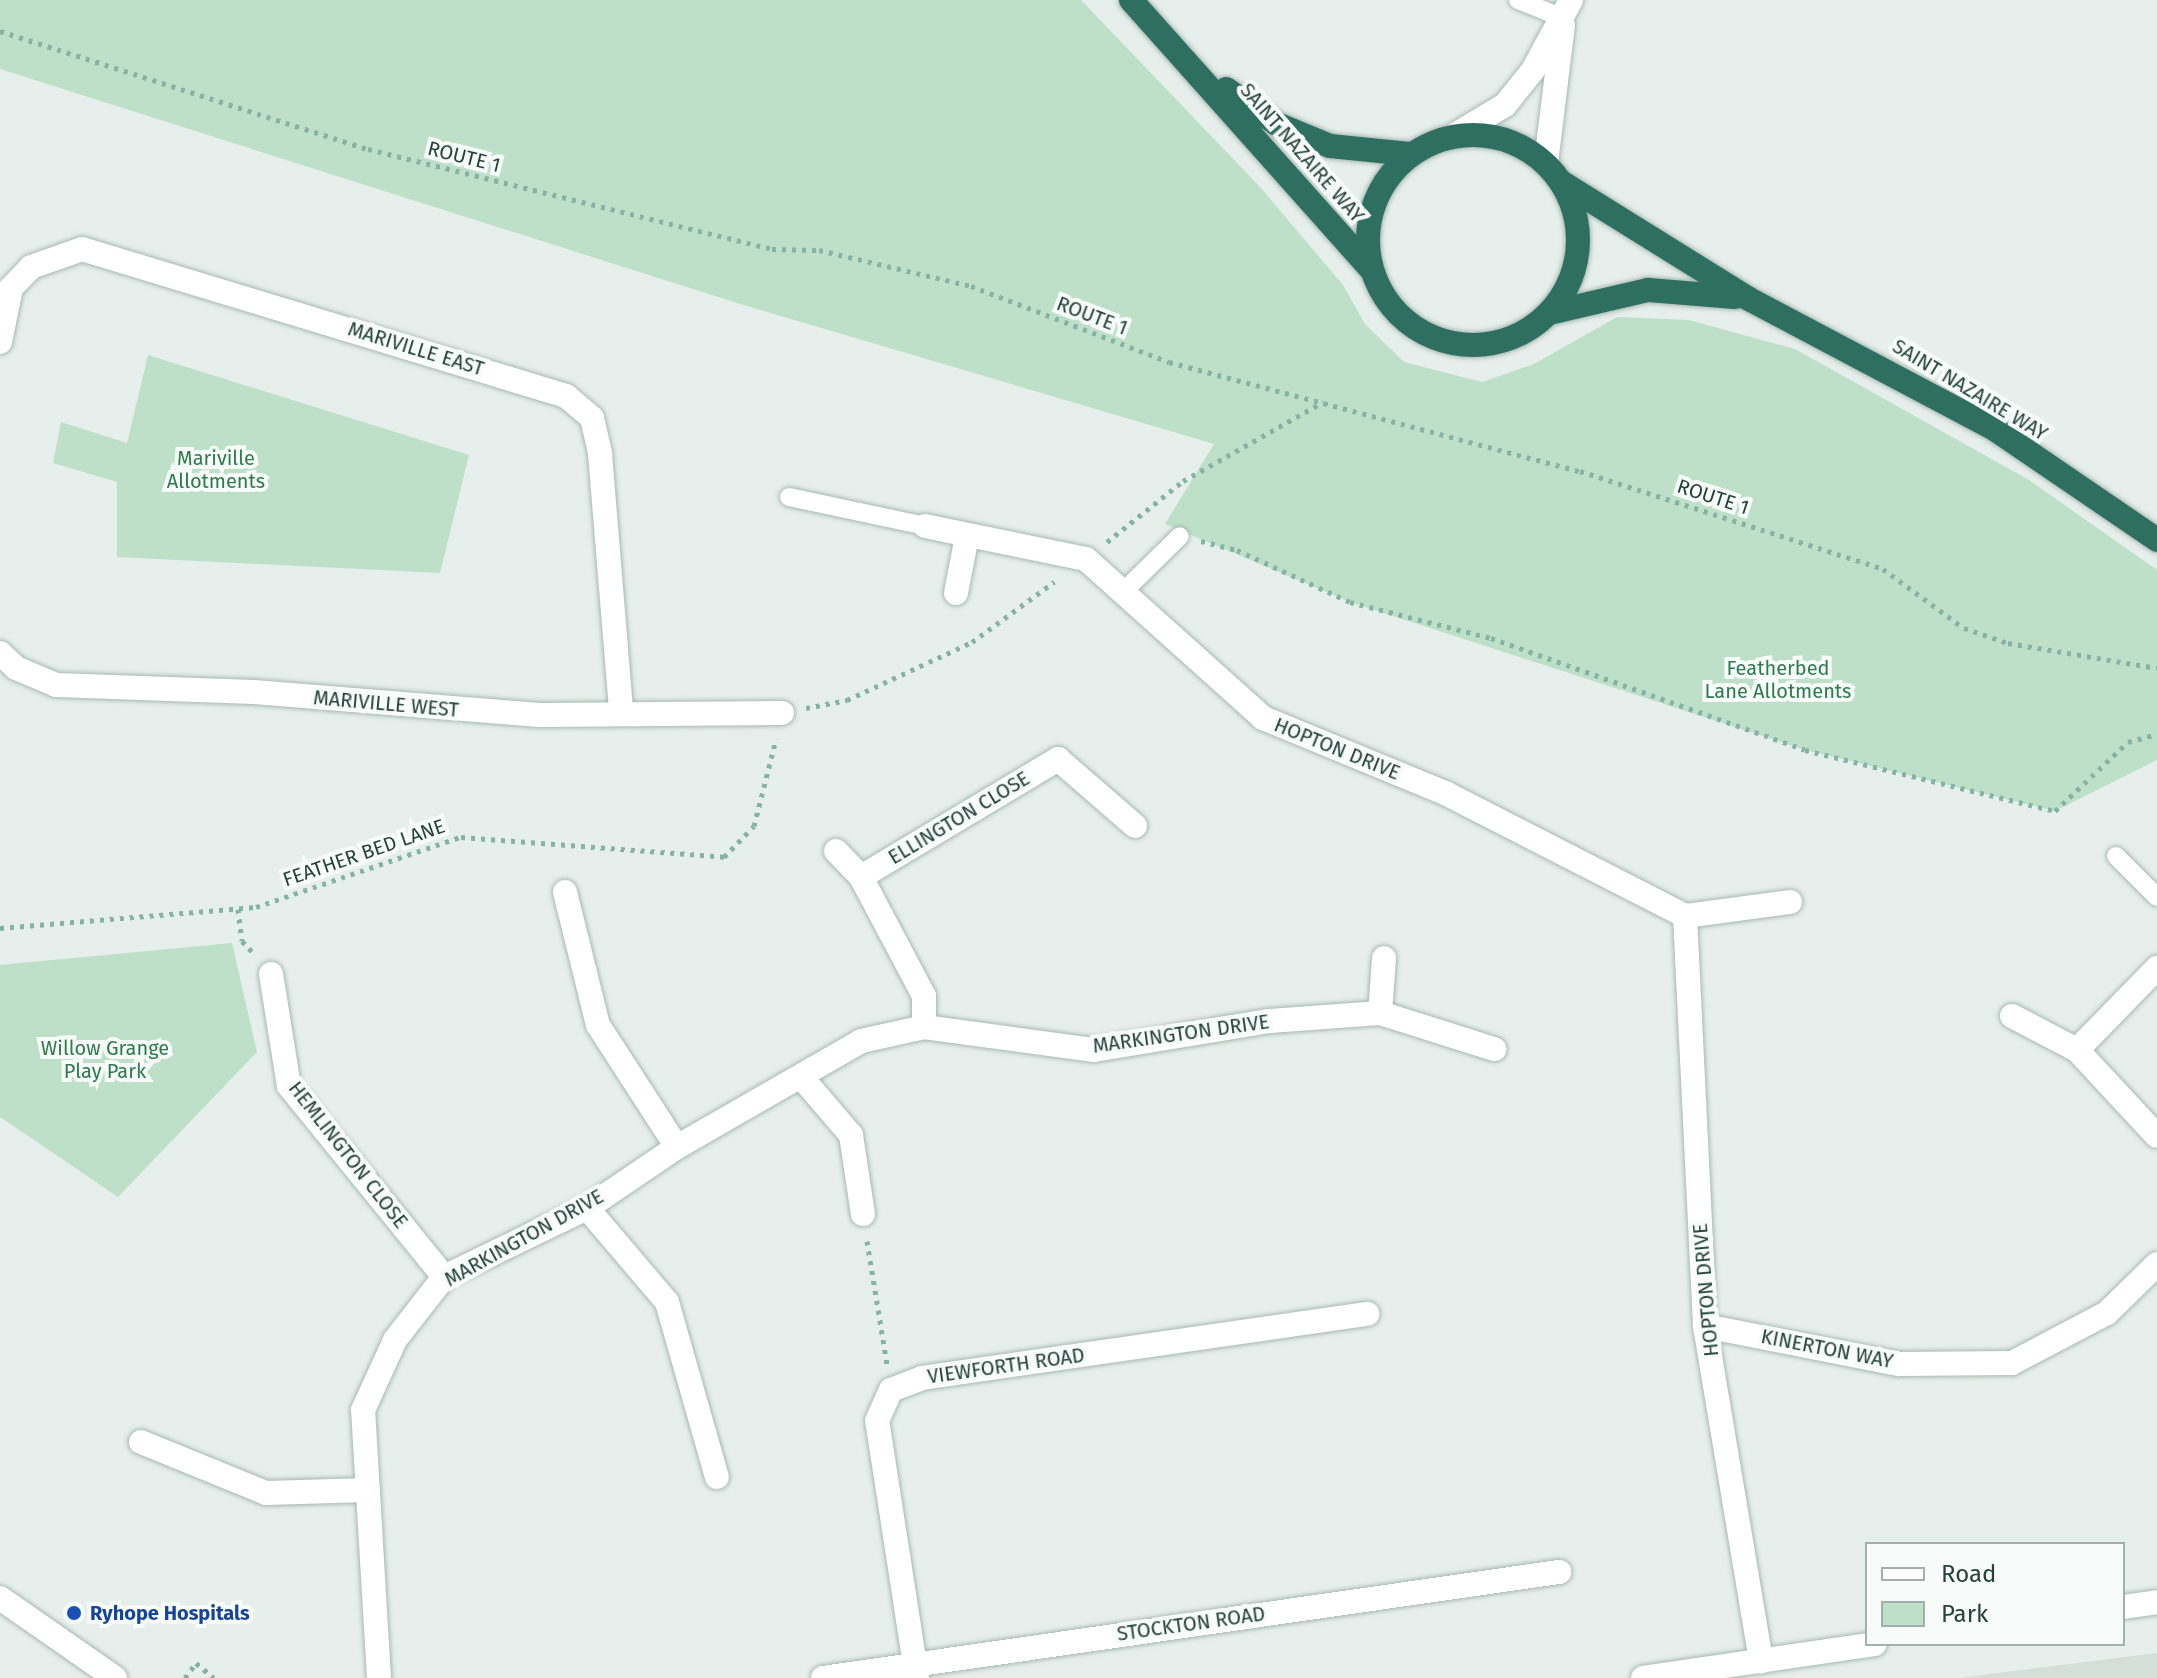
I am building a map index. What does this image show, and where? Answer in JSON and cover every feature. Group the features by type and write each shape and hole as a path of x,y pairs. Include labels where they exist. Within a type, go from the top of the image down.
{"highway":[{"name":"SAINT NAZAIRE WAY","path":"1131,0 1197,69 1370,268 1394,311 1435,339 1459,345 1507,340 1549,313 1648,290 1698,290 1749,299"},
{"name":"SAINT NAZAIRE WAY","path":"1197,69 1277,124 1330,146 1410,154"},
{"name":"SAINT NAZAIRE WAY","path":"1370,268 1369,217 1378,193 1410,154 1455,135 1504,138 1749,299 1996,430 2157,540"},
{"name":"SAINT NAZAIRE WAY","path":"1549,313 1573,273 1578,250 1572,203 1554,172"}],"street":[{"path":"1455,135 1505,105 1567,9"},
{"path":"1554,172 1567,9"},
{"name":"MARIVILLE EAST","path":"0,342 11,288 31,267 82,249 566,396 592,418 600,454 621,712"},
{"name":"HOPTON DRIVE","path":"925,526 1086,559 1263,718 1447,794 1685,916 1705,1326 1761,1661"},
{"path":"956,593 967,536"},
{"name":"MARIVILLE WEST","path":"0,653 16,668 56,685 254,692 491,713 782,713"},
{"name":"ELLINGTON CLOSE","path":"861,877 1058,759 1135,826"},
{"path":"836,851 861,877 924,996 924,1027"},
{"path":"565,892 598,1025 677,1147"},
{"path":"1685,916 1790,902"},
{"path":"1380,1013 1384,958"},
{"path":"2077,1050 2157,968"},
{"name":"HEMLINGTON CLOSE","path":"271,974 289,1086 444,1277"},
{"name":"MARKINGTON DRIVE","path":"379,1678 363,1410 395,1340 444,1277 587,1208 677,1147 803,1079 861,1041 924,1027 1094,1050 1270,1021 1380,1013 1494,1049"},
{"path":"2012,1016 2077,1050 2157,1136"},
{"path":"803,1079 851,1135 863,1214"},
{"path":"587,1208 667,1302 717,1477"},
{"name":"KINERTON WAY","path":"1705,1326 1899,1364 2012,1363 2107,1313 2157,1264"},
{"name":"VIEWFORTH ROAD","path":"891,1390 922,1378 1367,1314"},
{"path":"891,1390 877,1421 916,1671"},
{"path":"141,1442 266,1493 368,1490"},
{"name":"STOCKTON ROAD","path":"823,1678 916,1671 1559,1572"},
{"path":"0,1598 115,1678"},
{"path":"2125,1607 2157,1602"},
{"path":"1643,1678 1865,1645"}],"lane":[{"path":"1518,0 1567,9"},
{"path":"789,497 925,526"},
{"path":"1124,591 1180,536"},
{"path":"2116,856 2157,897"}],"path":[{"name":"ROUTE 1","path":"0,31 368,149 772,249 819,250 971,286 1169,362 1580,471 1883,569 1964,628 2008,643 2157,668"},
{"path":"1180,536 1237,550 1350,602 1491,638 1805,750 2055,811 2128,742 2157,734"},
{"name":"FEATHER BED LANE","path":"0,928 256,907 461,837 724,857 754,826 782,713"},
{"path":"238,909 242,941 271,974"},
{"path":"863,1214 891,1390"},
{"path":"185,1678 196,1663 214,1678"}],"shaded area":[{"path":"2157,1653 2157,1678 1961,1678 1989,1674"}],"green space":[{"name":"Featherbed Lane Allotments","path":"0,0 1081,0 1261,188 1343,285 1365,324 1404,362 1482,382 1534,364 1617,317 1689,320 1795,349 2029,480 2157,570 2157,760 2055,811 1805,750 1350,602 1165,524 1214,444 737,303 0,69"},
{"name":"Mariville Allotments","path":"148,355 469,455 440,573 117,557 117,482 53,463 61,422 127,443"},
{"name":"Willow Grange Play Park","path":"232,943 257,1052 118,1197 0,1117 0,965"}],"place":[{"name":"Ryhope Hospitals","path":"74,1613"}]}
